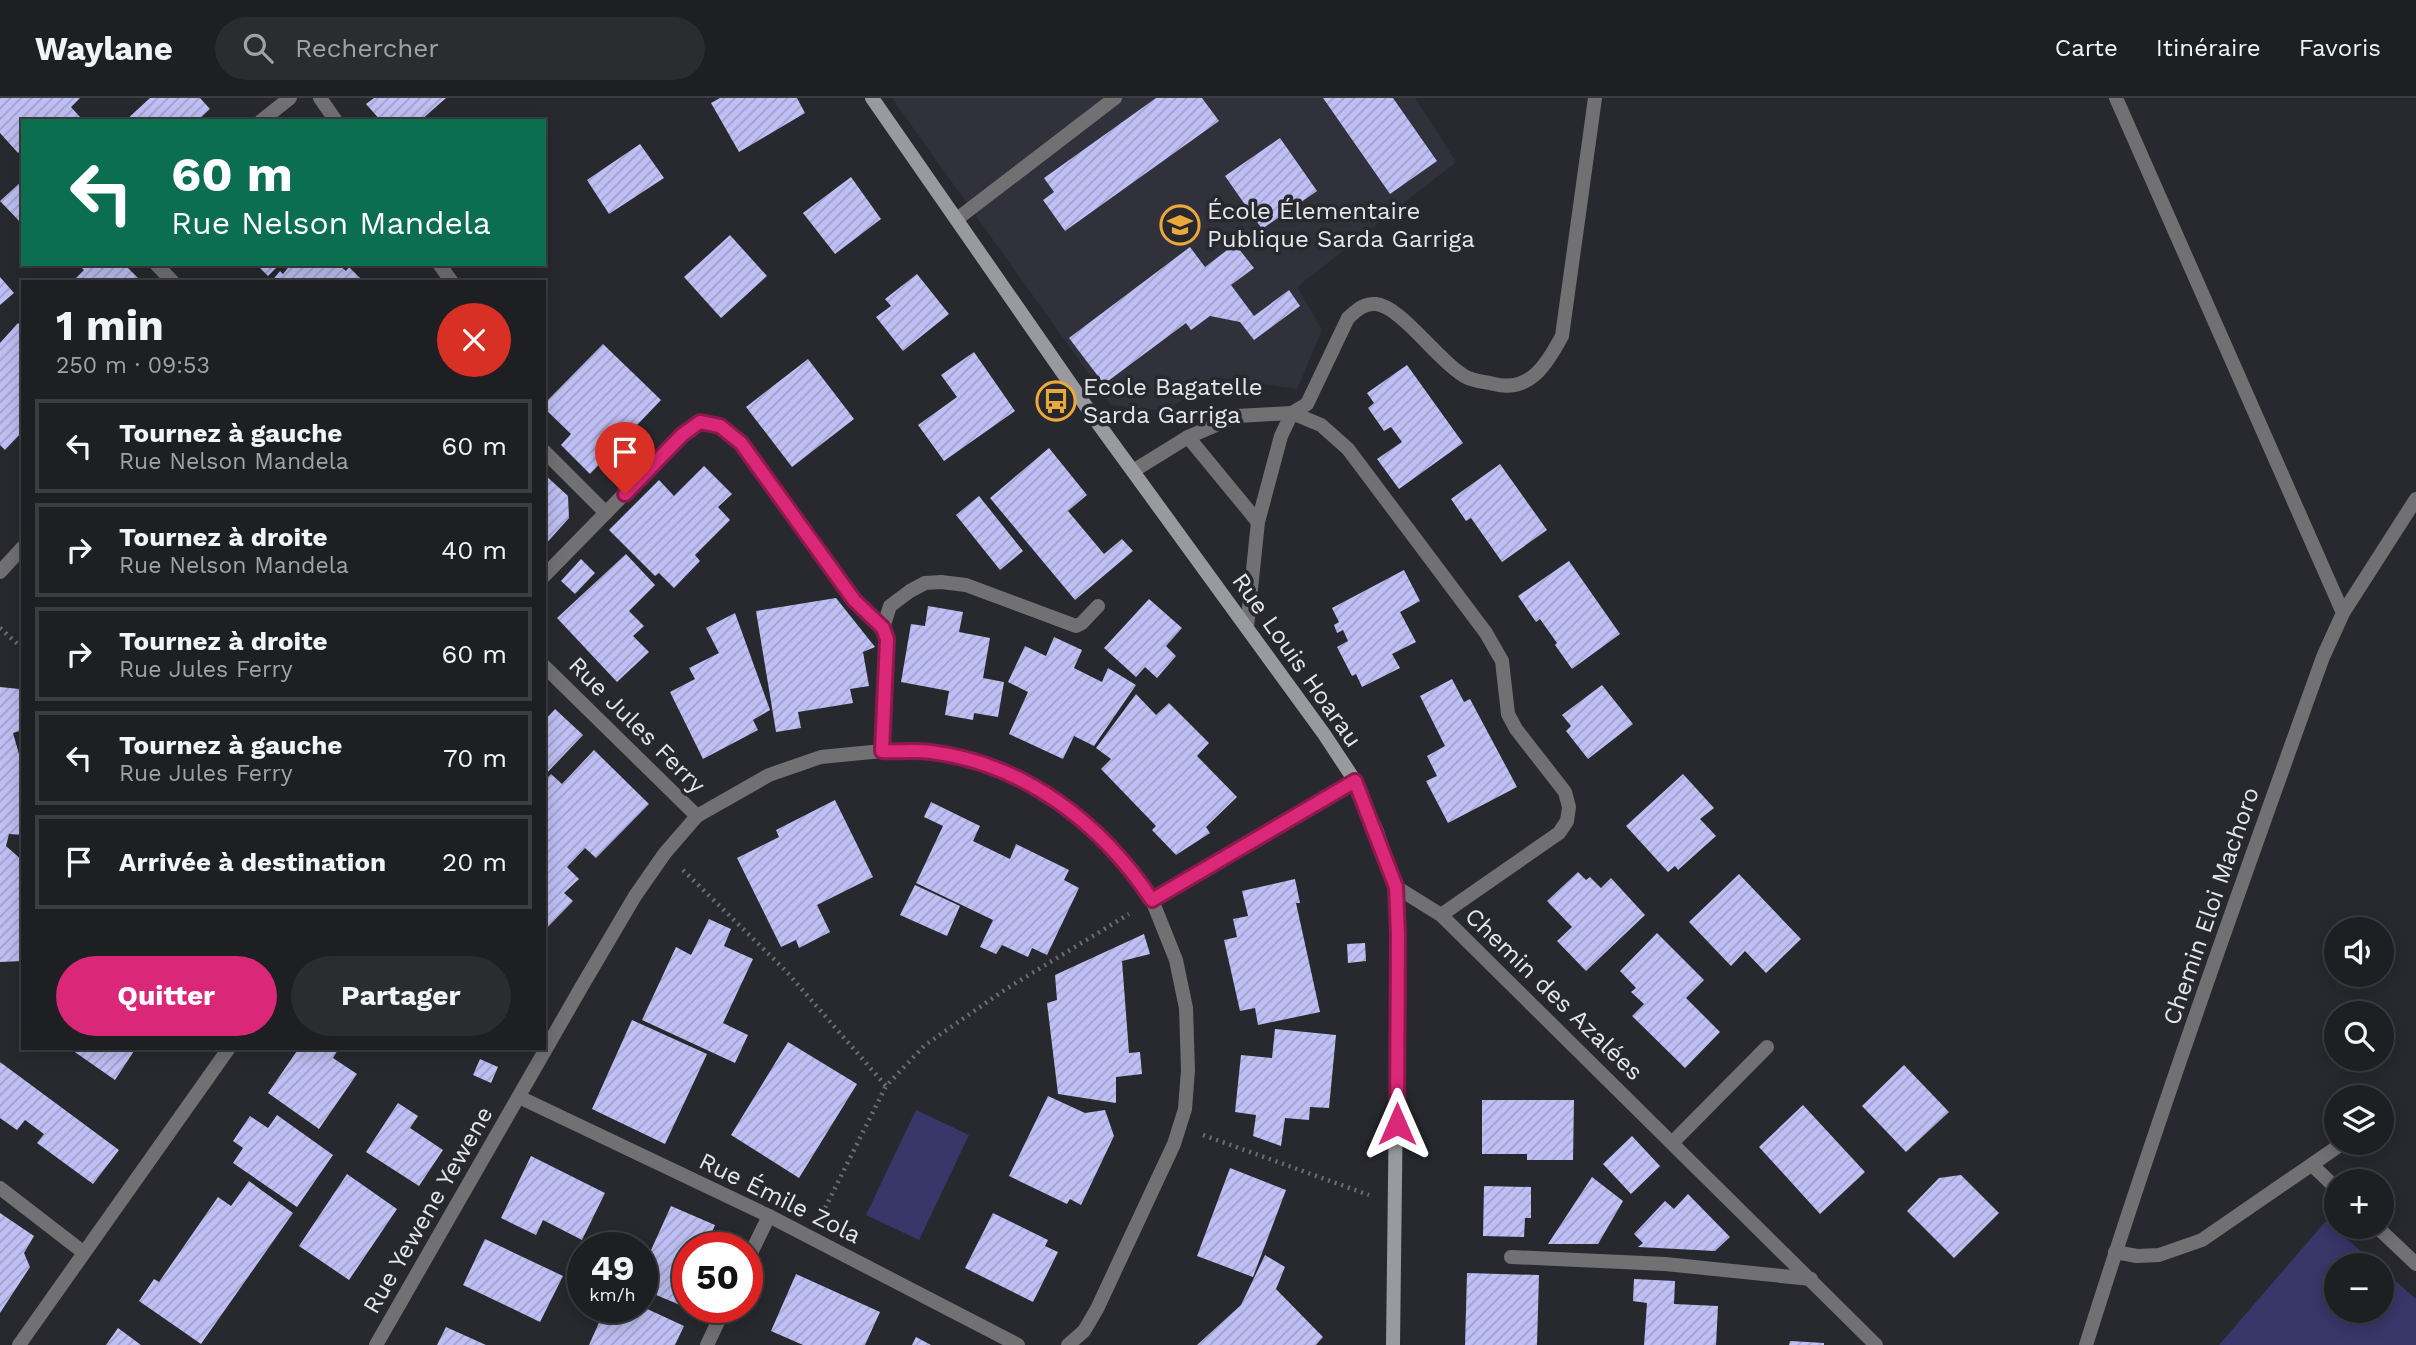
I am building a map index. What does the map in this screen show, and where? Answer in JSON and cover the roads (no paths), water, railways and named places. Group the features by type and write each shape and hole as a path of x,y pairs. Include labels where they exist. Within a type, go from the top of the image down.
{"main road":[{"name":"Rue Louis Hoarau","path":"872,98 1133,471 1324,734 1355,781 1396,887 1398,935 1394,1345"}],"street":[{"path":"263,119 289,98"},
{"path":"320,98 336,119"},
{"path":"957,219 1115,98"},
{"path":"1247,627 1258,522 1281,436 1292,413 1307,404 1348,318 1362,306 1377,304 1393,310 1441,358 1469,378 1501,386 1527,383 1549,360 1562,336 1595,98"},
{"path":"2116,98 2343,613"},
{"path":"158,266 171,280"},
{"path":"1133,471 1188,437 1237,416 1292,413 1321,425 1348,449 1486,633 1502,661 1508,714 1516,729 1565,792 1569,807 1567,821 1559,833 1441,915"},
{"path":"546,574 682,435 700,422 720,426 741,443 854,600 883,628 887,639 882,751"},
{"path":"1188,437 1258,522"},
{"path":"546,453 607,513"},
{"name":"Chemin Eloi Machoro","path":"2086,1345 2222,937 2319,670 2343,613 2416,499"},
{"path":"0,572 21,549"},
{"path":"883,628 890,606 925,583 966,585 1076,626 1098,606"},
{"name":"Rue Jules Ferry","path":"546,668 697,816"},
{"name":"Rue Yewene Yewene","path":"376,1345 635,896 665,853 697,816 769,775 821,757 882,751 930,752 982,763 1039,789 1077,815 1103,838 1135,873 1152,900 1176,960 1186,1008 1188,1070 1185,1109 1174,1144 1097,1309 1084,1331 1068,1345"},
{"path":"1152,900 1355,781"},
{"name":"Chemin des Azalées","path":"1396,887 1441,915 1876,1345"},
{"path":"1673,1142 1767,1047"},
{"path":"19,1345 228,1050"},
{"name":"Rue Émile Zola","path":"519,1097 769,1216 1018,1345"},
{"path":"2115,1252 2137,1256 2159,1255 2202,1240 2326,1155"},
{"path":"2312,1165 2324,1176"},
{"path":"0,1188 83,1252"},
{"path":"761,1232 769,1216"},
{"path":"2390,1239 2416,1264"},
{"path":"1511,1257 1665,1264 1811,1279"},
{"path":"706,1345 717,1323"}],"place":[{"name":"École Élementaire Publique Sarda Garriga","path":"1180,225"},
{"name":"Ecole Bagatelle Sarda Garriga","path":"1056,401"}]}
